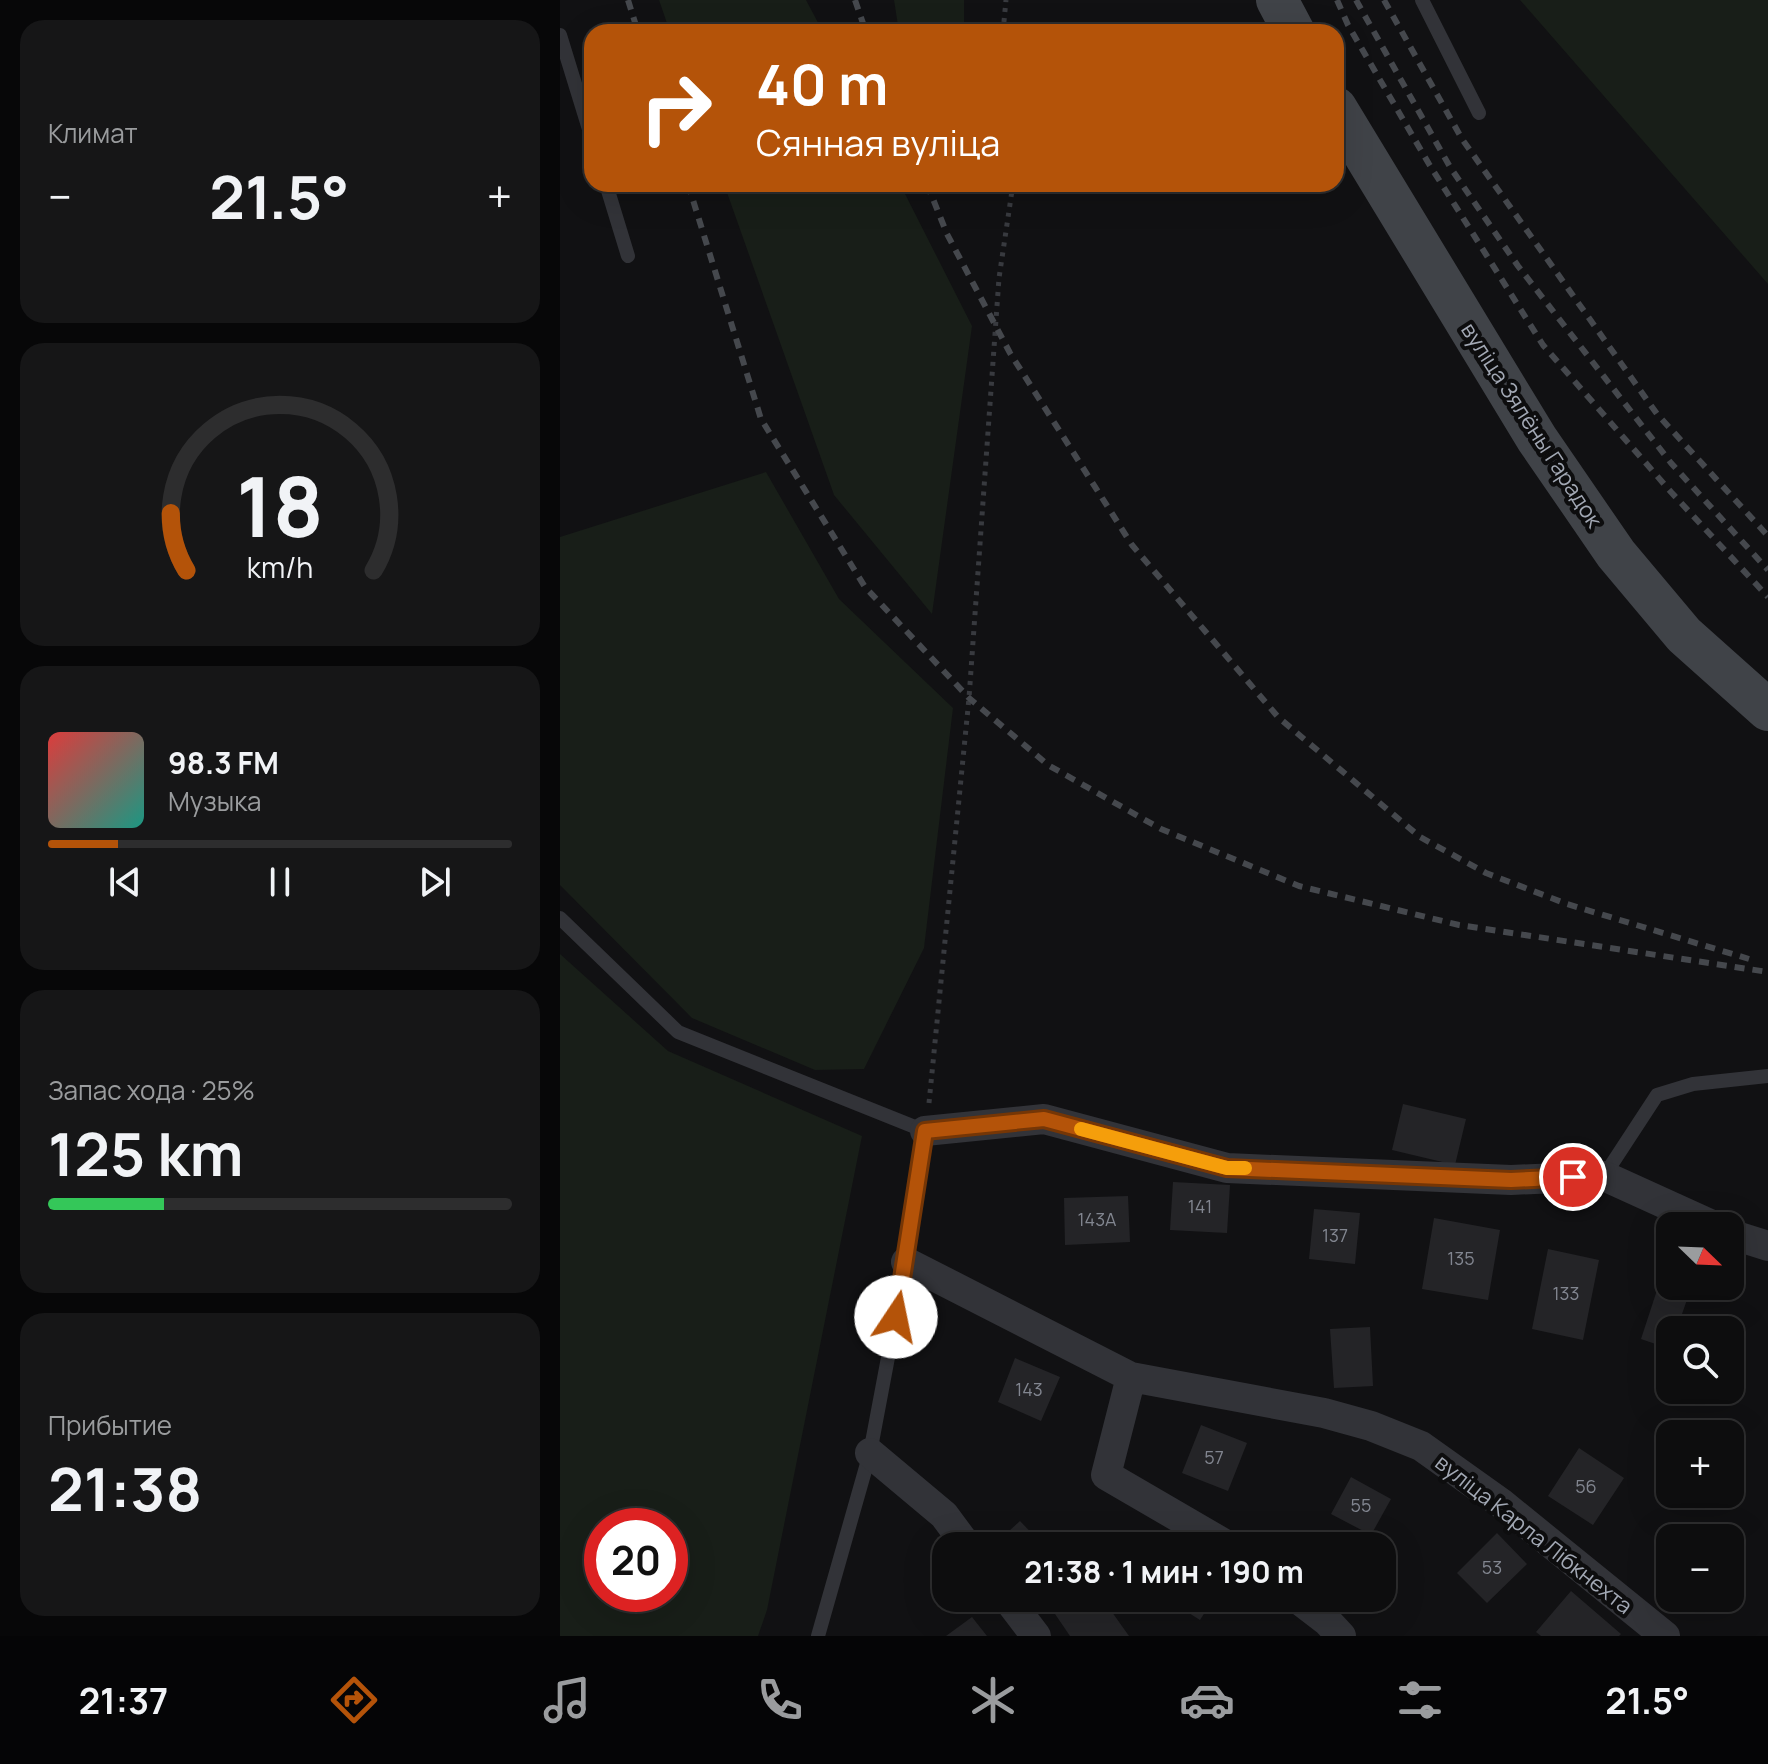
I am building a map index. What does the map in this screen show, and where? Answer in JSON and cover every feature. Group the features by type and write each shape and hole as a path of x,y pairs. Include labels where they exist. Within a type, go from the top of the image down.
{"street":[{"path":"1277,0 1290,24"},
{"name":"вуліца Зялёны Гарадок","path":"1344,121 1537,439 1616,554 1684,635 1768,710"},
{"path":"925,1131 1044,1119 1227,1168 1511,1180 1604,1176 1683,1212"},
{"path":"1744,1238 1768,1246"},
{"name":"вуліца Карла Лібкнехта","path":"906,1262 1131,1377 1324,1413 1371,1426 1421,1446 1501,1503 1665,1636"},
{"path":"1131,1377 1106,1475 1204,1532"},
{"path":"870,1453 944,1515 957,1532"},
{"path":"1018,1612 1036,1636"},
{"path":"1315,1612 1341,1636"}],"lane":[{"path":"1422,0 1479,113"},
{"path":"560,35 584,113"},
{"path":"608,192 628,256"},
{"path":"560,918 678,1032 925,1131 906,1262 870,1453 818,1636"},
{"path":"1604,1176 1657,1095 1693,1084 1768,1076"}],"path":[{"path":"1004,24 1006,0"},
{"path":"925,1131 969,698 999,278 1012,192"}],"shaded area":[{"path":"659,0 806,0 819,24 667,24"},
{"path":"894,0 964,0 964,24 898,24"},
{"path":"1520,0 1768,0 1768,284"},
{"path":"727,192 904,192 972,326 932,614 834,495"},
{"path":"766,472 839,599 953,708 924,948 864,1069 815,1070 692,1018 560,885 560,537"},
{"path":"560,954 668,1051 862,1136 767,1610 758,1636 560,1636"}],"building":[{"path":"1403,1104 1466,1119 1455,1165 1392,1150"},
{"path":"1173,1182 1230,1185 1227,1233 1170,1230"},
{"path":"1128,1196 1130,1242 1065,1245 1064,1198"},
{"path":"1314,1209 1360,1213 1355,1264 1309,1259"},
{"path":"1434,1218 1500,1230 1488,1300 1422,1289"},
{"path":"1548,1249 1599,1260 1583,1340 1532,1329"},
{"path":"1656,1293 1656,1300 1687,1300 1682,1314 1688,1316 1656,1316 1656,1344 1641,1339"},
{"path":"1370,1327 1373,1386 1334,1388 1330,1329"},
{"path":"1015,1358 1060,1377 1041,1421 998,1402"},
{"path":"1201,1425 1247,1443 1228,1491 1182,1473"},
{"path":"1579,1448 1624,1478 1593,1525 1548,1496"},
{"path":"1351,1477 1391,1499 1373,1532 1365,1532 1331,1514"},
{"path":"1020,1521 1031,1532 1008,1532"},
{"path":"1497,1533 1527,1564 1487,1603 1457,1573"},
{"path":"1571,1591 1621,1634 1541,1636 1536,1632"},
{"path":"1112,1612 1129,1636 1070,1636 1055,1614"},
{"path":"1187,1612 1205,1612 1200,1620"},
{"path":"972,1617 987,1636 946,1636"}],"railway":[{"path":"628,0 636,24"},
{"path":"855,0 863,24"},
{"path":"1337,0 1348,25 1429,164 1543,345 1671,492 1768,597"},
{"path":"1356,0 1450,167 1518,266 1671,463 1768,570"},
{"path":"1384,0 1462,139 1657,414 1768,536"},
{"path":"690,192 761,419 865,587 969,698 1048,765 1161,829 1299,886 1459,925 1768,972"},
{"path":"930,192 947,234 1010,353 1132,545 1278,717 1420,837 1486,873 1567,904 1749,959"}],"slow traffic":[{"path":"1081,1129 1227,1168 1245,1168"}],"route":[{"path":"896,1317 925,1131 1044,1119 1227,1168 1511,1180 1573,1177"}]}
